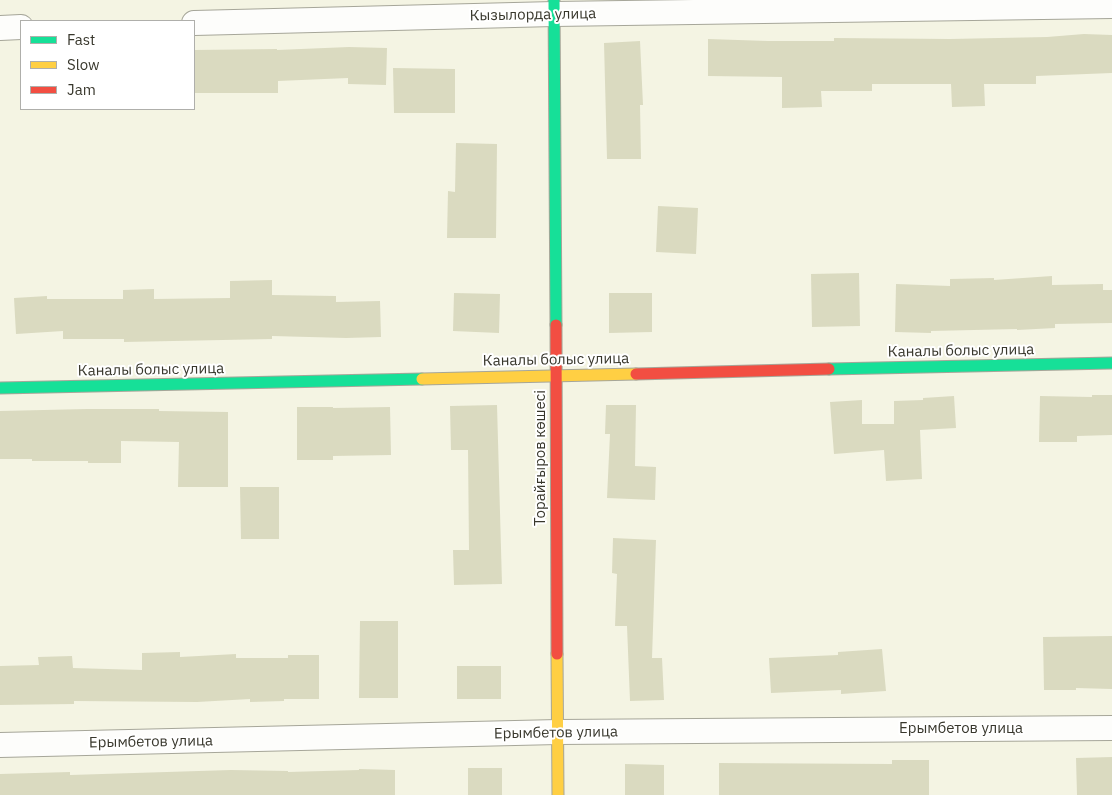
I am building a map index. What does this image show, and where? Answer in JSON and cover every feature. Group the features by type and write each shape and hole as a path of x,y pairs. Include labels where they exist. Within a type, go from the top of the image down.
{"street":[{"name":"Кызылорда улица","path":"195,23 554,7 1112,6"},
{"name":"Торайғыров көшесі","path":"554,7 558,795"},
{"path":"0,28 20,27"},
{"name":"Каналы болыс улица","path":"0,388 1112,363"},
{"name":"Ерымбетов улица","path":"0,745 558,732 1112,728"}],"building":[{"path":"1084,34 1112,35 1112,73 1036,76 1036,84 984,84 985,106 952,107 951,84 872,84 872,91 821,91 822,107 782,108 782,77 708,76 708,39 834,41 834,38 950,39 1047,37"},
{"path":"640,41 643,105 640,105 641,159 607,159 604,43"},
{"path":"349,47 387,48 386,85 348,84 348,78 278,81 278,93 195,93 195,50 277,50"},
{"path":"393,68 455,69 455,113 394,113"},
{"path":"456,143 497,144 496,238 447,238 448,191 455,192"},
{"path":"658,206 698,208 696,254 656,252"},
{"path":"859,273 860,326 812,327 811,274"},
{"path":"1052,276 1052,285 1103,284 1103,290 1112,290 1112,323 1055,324 1055,328 1017,330 931,331 931,333 895,332 896,284 950,286 950,279 994,278 994,280"},
{"path":"272,280 272,295 336,296 336,302 380,301 381,337 272,336 272,339 124,342 124,339 63,339 63,331 16,334 14,298 47,296 47,299 123,299 123,290 154,289 154,299 230,298 230,281"},
{"path":"454,293 500,294 499,333 453,331"},
{"path":"609,293 652,293 652,332 609,333"},
{"path":"1092,395 1112,395 1112,435 1077,436 1077,442 1039,442 1040,396 1092,397"},
{"path":"954,396 956,428 920,430 922,479 886,481 884,450 834,454 830,402 862,400 862,424 894,424 894,401"},
{"path":"497,405 502,584 454,585 453,550 469,550 468,450 451,450 450,406"},
{"path":"606,405 636,405 635,466 656,467 655,500 607,498 610,434 605,434"},
{"path":"297,407 390,407 391,455 333,456 333,460 297,460"},
{"path":"159,409 159,411 228,412 228,487 178,487 179,442 121,441 121,463 0,459 0,411"},
{"path":"240,487 279,487 279,539 241,539"},
{"path":"613,538 656,540 652,658 662,658 664,700 630,701 627,626 615,626 617,574 612,573"},
{"path":"360,621 398,621 398,698 359,698"},
{"path":"1112,636 1112,689 1076,688 1076,690 1044,690 1043,637"},
{"path":"882,649 886,691 841,694 841,690 771,693 769,658 838,655 838,652"},
{"path":"180,652 180,657 236,654 236,658 288,658 288,655 319,655 319,699 284,699 284,701 250,702 250,699 197,702 74,701 74,704 0,705 0,666 39,665 38,657 72,656 73,668 142,670 142,653"},
{"path":"457,666 501,666 501,699 457,699"},
{"path":"1112,757 1112,795 1077,795 1076,758"},
{"path":"892,760 929,760 929,795 719,795 719,763 892,764"},
{"path":"625,764 664,765 664,795 625,795"},
{"path":"468,768 502,768 502,795 468,795"},
{"path":"359,769 395,770 395,795 0,795 0,774 70,772 70,775 231,770 288,772"}],"traffic: fast":[{"path":"554,0 556,325"},
{"path":"829,369 1112,363"},
{"path":"0,388 422,379"}],"traffic: slow":[{"path":"422,379 636,374"},
{"path":"557,654 558,795"}],"traffic: jam":[{"path":"556,325 557,654"},
{"path":"636,374 829,369"}]}
